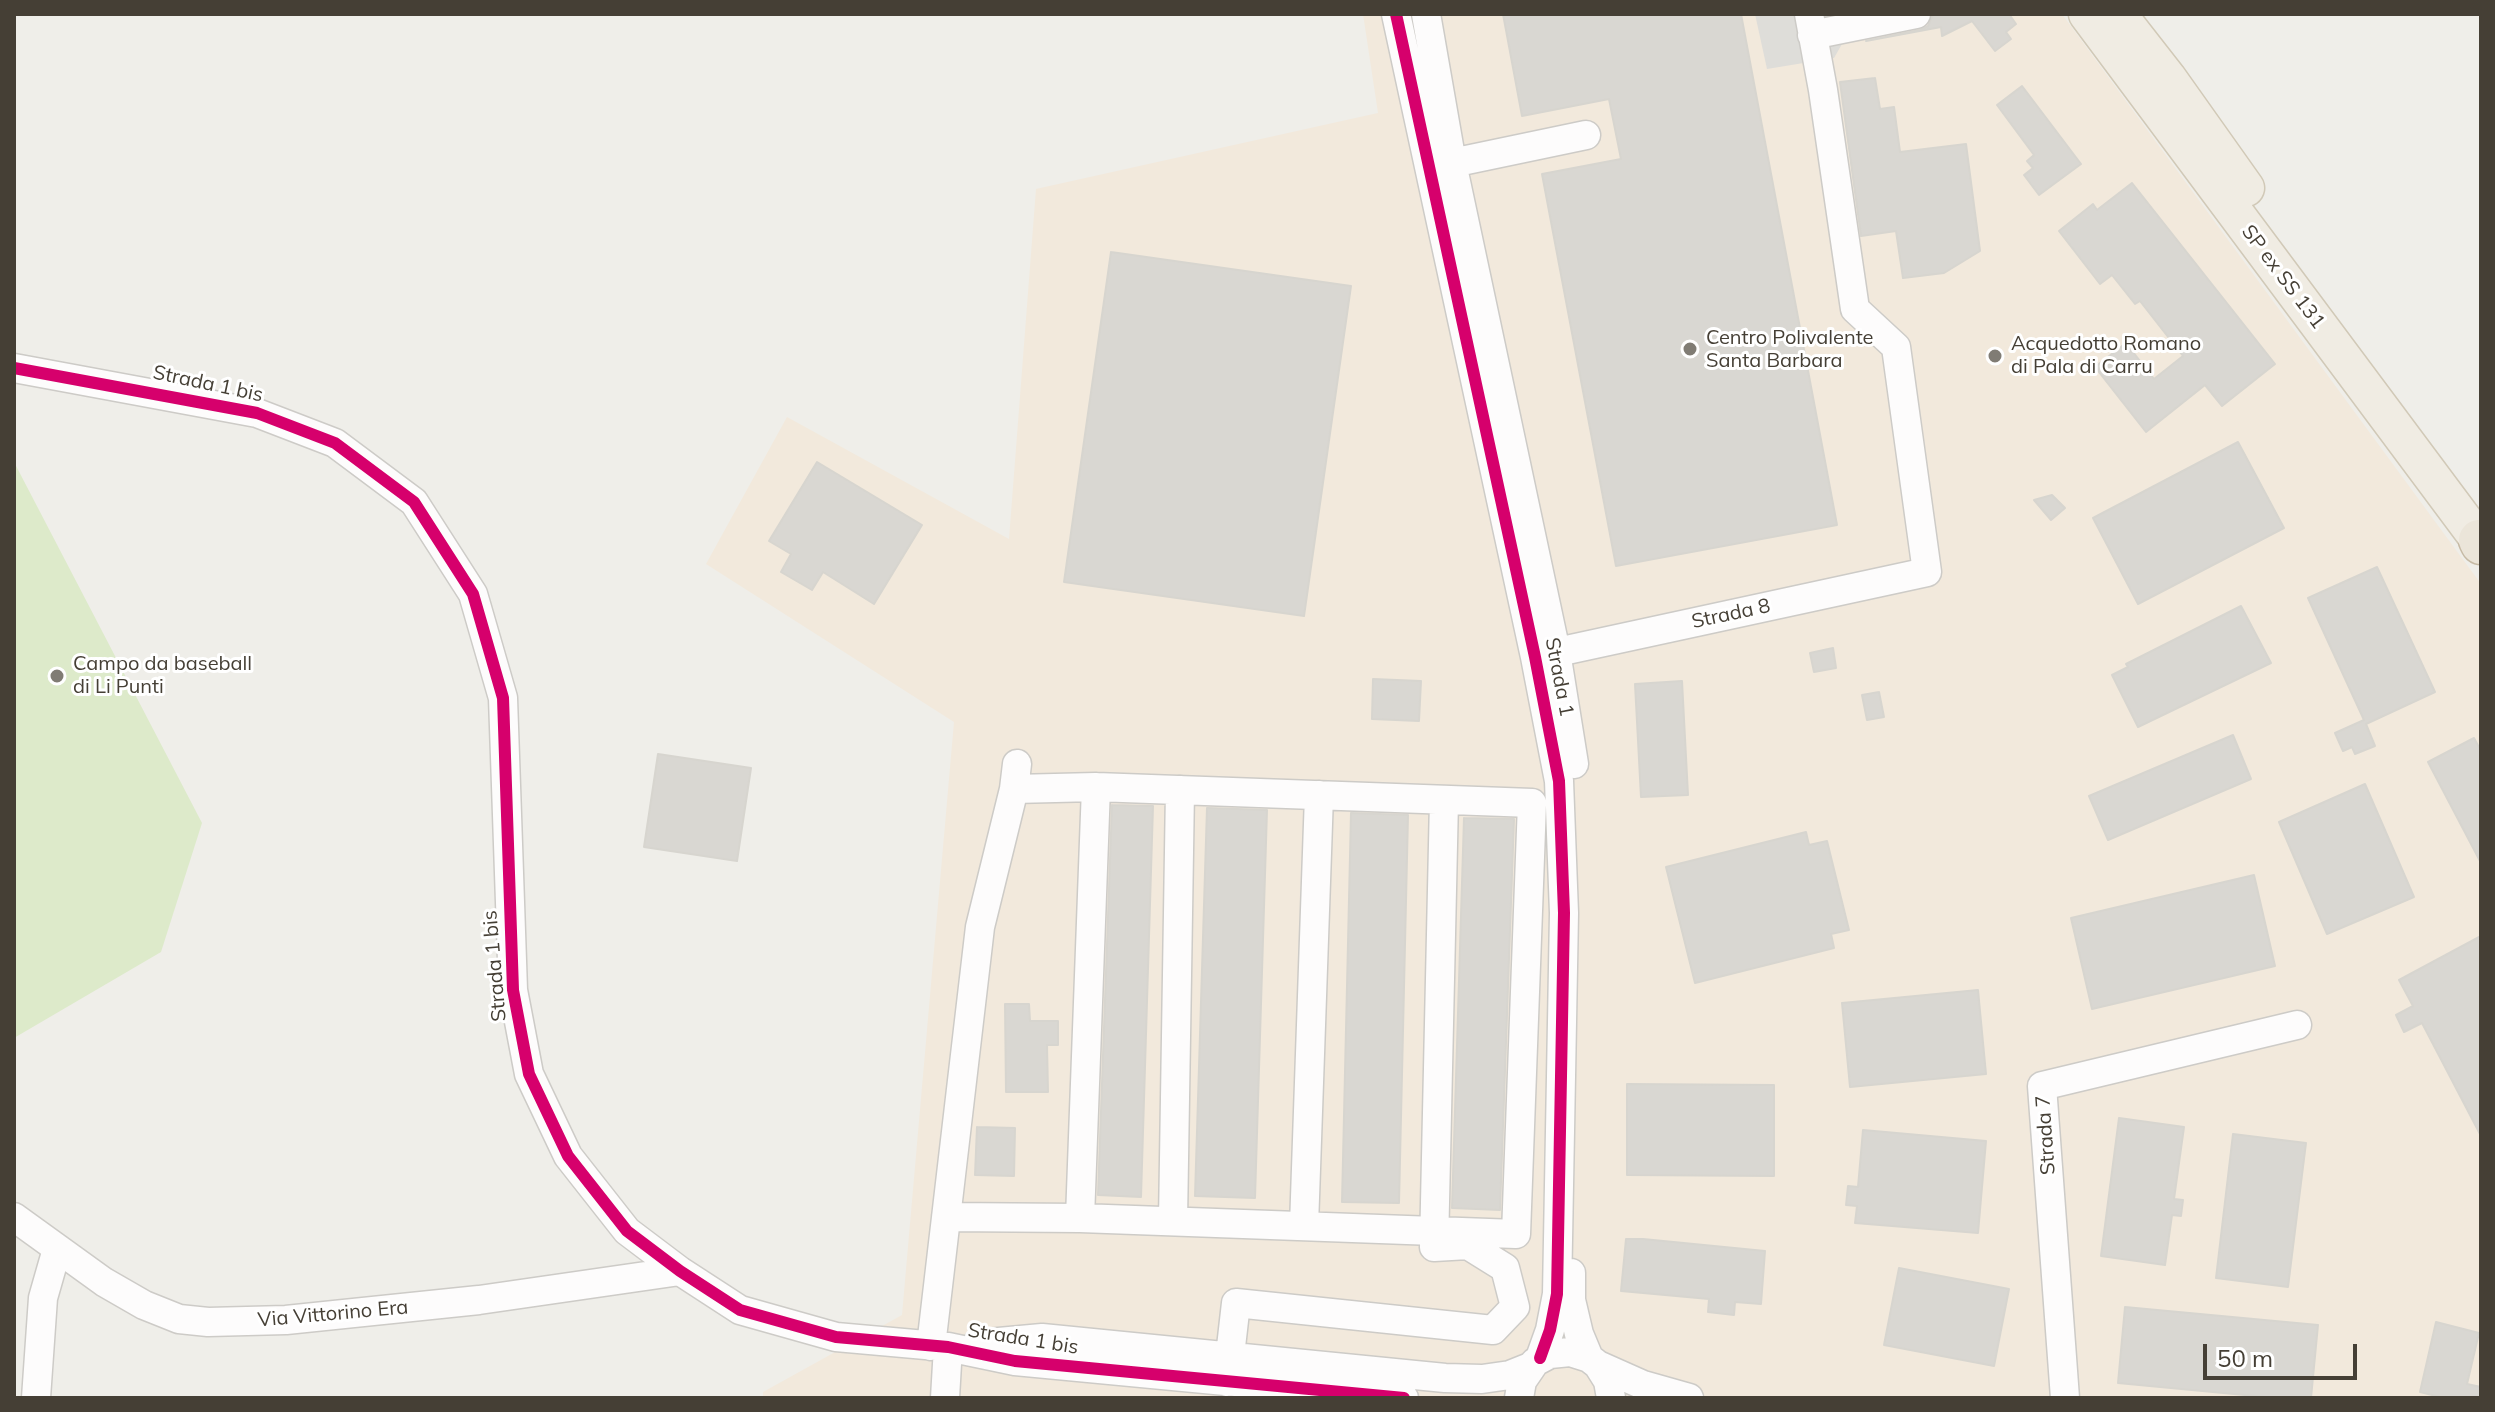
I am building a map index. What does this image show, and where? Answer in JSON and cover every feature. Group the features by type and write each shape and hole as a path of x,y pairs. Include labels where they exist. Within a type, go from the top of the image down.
{"main road":[{"name":"SP ex SS 131","path":"2087,14 2481,534"},
{"name":"SP ex SS 131","path":"2118,14 2168,78 2332,310 2481,534"},
{"path":"2146,14 2155,31 2168,78"}],"street":[{"name":"Strada 1","path":"1396,14 1576,778 1581,915 1571,1300 1579,1334 1608,1381 1611,1398"},
{"name":"Strada 1","path":"1426,14 1545,654 1559,781 1564,913 1557,1294 1550,1330 1535,1363 1522,1381 1519,1398"},
{"path":"1810,24 1916,14"},
{"name":"Strada 8","path":"1545,654 1927,572 1896,347 1855,309 1810,24"},
{"path":"1452,163 1586,135"},
{"name":"Strada 1 bis","path":"14,368 257,413 335,443 414,502 473,594 503,698 513,990 529,1074 568,1156 627,1231 680,1271 740,1310 836,1337 940,1346 1042,1338 1404,1398"},
{"path":"945,1398 940,1346 946,1217 980,927 1016,776 1096,787 1532,803 1516,1234 1080,1218 946,1217"},
{"path":"1080,1218 1096,787"},
{"path":"1173,1221 1180,790"},
{"path":"1304,1226 1319,795"},
{"path":"1228,1369 1236,1303 1493,1330 1515,1307 1505,1268 1468,1245 1434,1247 1444,800"},
{"name":"Strada 7","path":"2065,1398 2042,1086 2297,1025"},
{"name":"Via Vittorino Era","path":"14,1217 104,1282 161,1314 208,1322 286,1320 479,1300 680,1271"},
{"path":"36,1398 43,1298 57,1249"},
{"name":"Strada 1 bis","path":"1228,1369 1482,1379 1510,1375 1559,1352 1579,1354 1643,1385 1689,1398"}],"shaded area":[{"path":"1363,14 2062,14 2481,584 2481,1398 763,1398 763,1392 902,1315 954,722 706,564 787,417 1009,539 1036,189 1378,113"},
{"path":"1755,14 1837,14 1842,44 1834,58 1767,69"}],"green space":[{"name":"Campo da baseball di Li Punti","path":"14,462 202,823 161,952 14,1038"}],"building":[{"name":"Centro Polivalente Santa Barbara","path":"1503,14 1741,14 1837,525 1616,566 1542,174 1621,159 1609,99 1522,116"},
{"path":"1933,14 2009,14 2016,24 2006,32 2011,39 1995,51 1972,21 1942,36 1941,27 1866,41 1920,30 1928,26"},
{"path":"1875,78 1880,109 1894,107 1900,152 1966,144 1980,251 1944,273 1903,278 1896,231 1861,236 1840,82"},
{"path":"2022,86 2081,164 2039,195 2024,175 2033,168 2027,161 2034,155 1997,105"},
{"path":"2132,183 2275,364 2222,406 2205,385 2146,432 2095,367 2126,343 2154,379 2183,356 2140,301 2135,304 2112,275 2100,284 2059,231 2093,204 2097,210"},
{"path":"1111,252 1351,286 1304,616 1064,582"},
{"path":"2238,442 2284,528 2138,604 2093,518"},
{"path":"817,462 922,525 874,604 823,572 812,590 781,572 791,554 769,541"},
{"path":"2052,495 2065,508 2051,520 2034,500"},
{"path":"2377,567 2435,692 2366,724 2375,746 2355,754 2352,747 2343,751 2335,733 2364,720 2308,598"},
{"path":"2241,606 2271,663 2138,727 2112,675 2128,667 2126,664"},
{"path":"1833,648 1836,668 1814,672 1810,653"},
{"path":"1373,679 1421,681 1419,721 1372,719"},
{"path":"1682,681 1688,795 1641,797 1635,684"},
{"path":"1879,692 1884,717 1867,720 1862,695"},
{"path":"2233,735 2251,779 2108,840 2089,796"},
{"path":"2474,738 2481,751 2481,863 2428,762"},
{"path":"658,754 751,768 737,861 644,847"},
{"path":"2365,784 2414,897 2327,934 2279,822"},
{"path":"1112,805 1153,806 1141,1197 1098,1195"},
{"path":"1207,808 1267,810 1255,1198 1195,1196"},
{"path":"1351,813 1408,815 1399,1203 1342,1202"},
{"path":"1464,818 1514,819 1500,1210 1452,1208"},
{"path":"1806,832 1809,845 1827,841 1849,930 1831,934 1834,948 1695,983 1666,867"},
{"path":"2254,875 2275,966 2092,1009 2071,918"},
{"path":"2481,936 2481,1136 2422,1023 2404,1032 2396,1015 2413,1006 2399,980"},
{"path":"1978,990 1986,1074 1850,1087 1842,1003"},
{"path":"1005,1004 1029,1004 1030,1021 1058,1021 1058,1045 1047,1045 1048,1092 1006,1092"},
{"path":"1627,1084 1774,1085 1774,1176 1627,1175"},
{"path":"2119,1118 2184,1127 2174,1199 2183,1200 2181,1216 2172,1215 2165,1265 2101,1256"},
{"path":"977,1127 1015,1128 1014,1176 975,1175"},
{"path":"1863,1130 1986,1141 1978,1233 1855,1223 1857,1206 1846,1205 1848,1186 1858,1187"},
{"path":"2233,1134 2306,1143 2288,1287 2216,1278"},
{"path":"1626,1239 1765,1251 1761,1304 1735,1302 1734,1315 1708,1312 1709,1299 1621,1291"},
{"path":"1899,1268 2009,1289 1994,1366 1884,1345"},
{"path":"2125,1307 2318,1325 2311,1398 2276,1398 2118,1383"},
{"path":"2436,1322 2479,1333 2467,1384 2481,1387 2481,1398 2444,1398 2420,1392"}],"cycle path":[{"path":"1396,14 1559,781 1564,913 1557,1294 1550,1330 1540,1358"},
{"path":"14,368 257,413 335,443 414,502 473,594 503,698 513,990 529,1074 568,1156 627,1231 680,1271 740,1310 836,1337 948,1347 1015,1361 1404,1398"}],"place":[{"name":"Centro Polivalente Santa Barbara","path":"1690,349"},
{"name":"Acquedotto Romano di Pala di Carru","path":"1995,356"},
{"name":"Campo da baseball di Li Punti","path":"57,676"}]}
